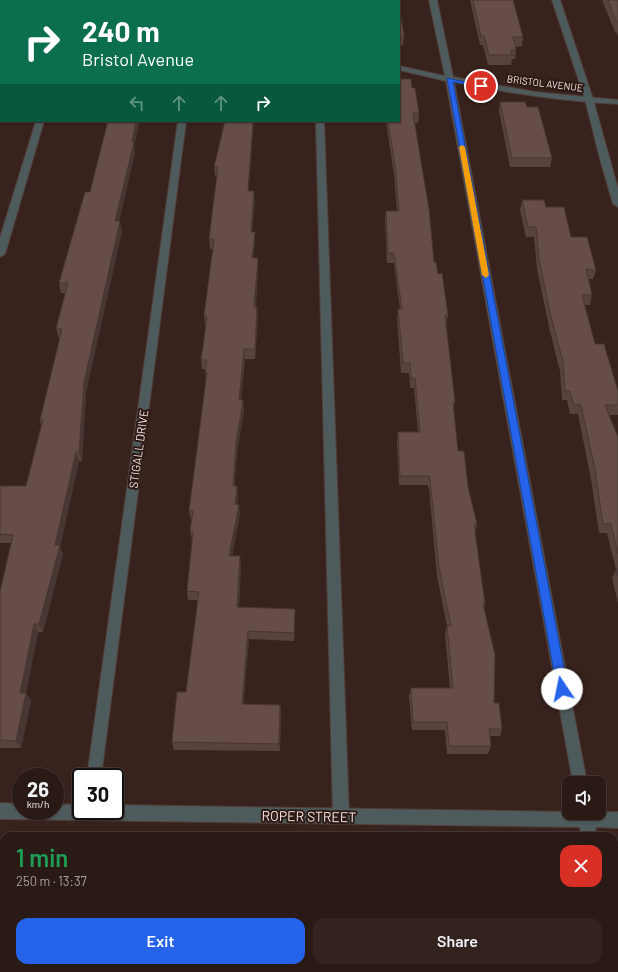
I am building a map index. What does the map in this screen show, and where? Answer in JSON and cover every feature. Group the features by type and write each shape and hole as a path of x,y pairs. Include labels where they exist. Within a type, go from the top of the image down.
{"street":[{"path":"433,0 579,776"},
{"path":"556,0 589,100 604,159 618,204"},
{"name":"BRISTOL AVENUE","path":"400,68 449,80 507,90 618,102"},
{"path":"0,254 40,122"},
{"name":"STIGALL DRIVE","path":"95,768 182,122"},
{"path":"320,122 341,816"},
{"name":"ROPER STREET","path":"0,811 72,812"},
{"name":"ROPER STREET","path":"124,813 341,816 562,816"},
{"name":"ROPER STREET","path":"606,818 618,820"},
{"path":"587,820 588,832"}],"building":[{"path":"473,0 513,0 523,37 513,37 516,50 511,50 512,55 489,55 484,36 481,36"},
{"path":"608,0 618,0 618,23 617,23"},
{"path":"400,10 404,36 400,36"},
{"path":"400,79 411,79 412,88 415,88 419,113 413,113 429,209 434,262 436,262 438,274 442,273 448,315 445,315 455,402 453,402 458,451 464,451 468,487 477,524 474,524 485,604 483,604 495,655 494,703 499,703 502,729 489,729 491,746 449,746 447,722 413,722 411,688 453,688 447,626 451,626 439,567 429,476 400,476 398,432 420,432 415,378 411,378 410,363 403,363 398,309 402,309 394,253 388,253 386,211 399,211 395,165 388,122 400,122"},
{"path":"500,102 525,102 527,107 538,107 552,158 512,158"},
{"path":"108,122 136,122 132,142 134,142 115,221 120,221 84,382 79,452 76,452 55,545 60,545 39,624 34,624 20,693 26,693 16,741 0,740 0,592 13,535 0,534 0,486 26,486 43,420 40,420 62,329 56,329 68,283 59,283 85,192 90,192"},
{"path":"225,122 253,122 248,191 254,191 251,232 255,232 252,258 258,258 254,307 257,307 255,349 244,349 239,400 243,400 236,444 233,486 237,486 235,504 239,505 229,556 240,556 237,607 295,609 294,633 248,631 242,704 280,705 279,744 172,742 177,692 186,692 199,592 187,591 193,532 190,531 193,511 189,511 207,372 205,372 207,360 201,360 207,316 204,316 214,239 209,239 218,167 214,167"},
{"path":"522,200 544,200 546,207 564,207 571,237 587,237 596,270 586,269 592,295 582,295 595,344 604,344 618,391 618,405 605,405 618,437 618,554 611,524 603,524 595,469 581,405 573,404 570,391 565,391 563,361 551,317 539,259 536,227 528,227"}],"slow traffic":[{"path":"462,147 486,275"}],"route":[{"path":"481,86 449,80 562,689"}]}
